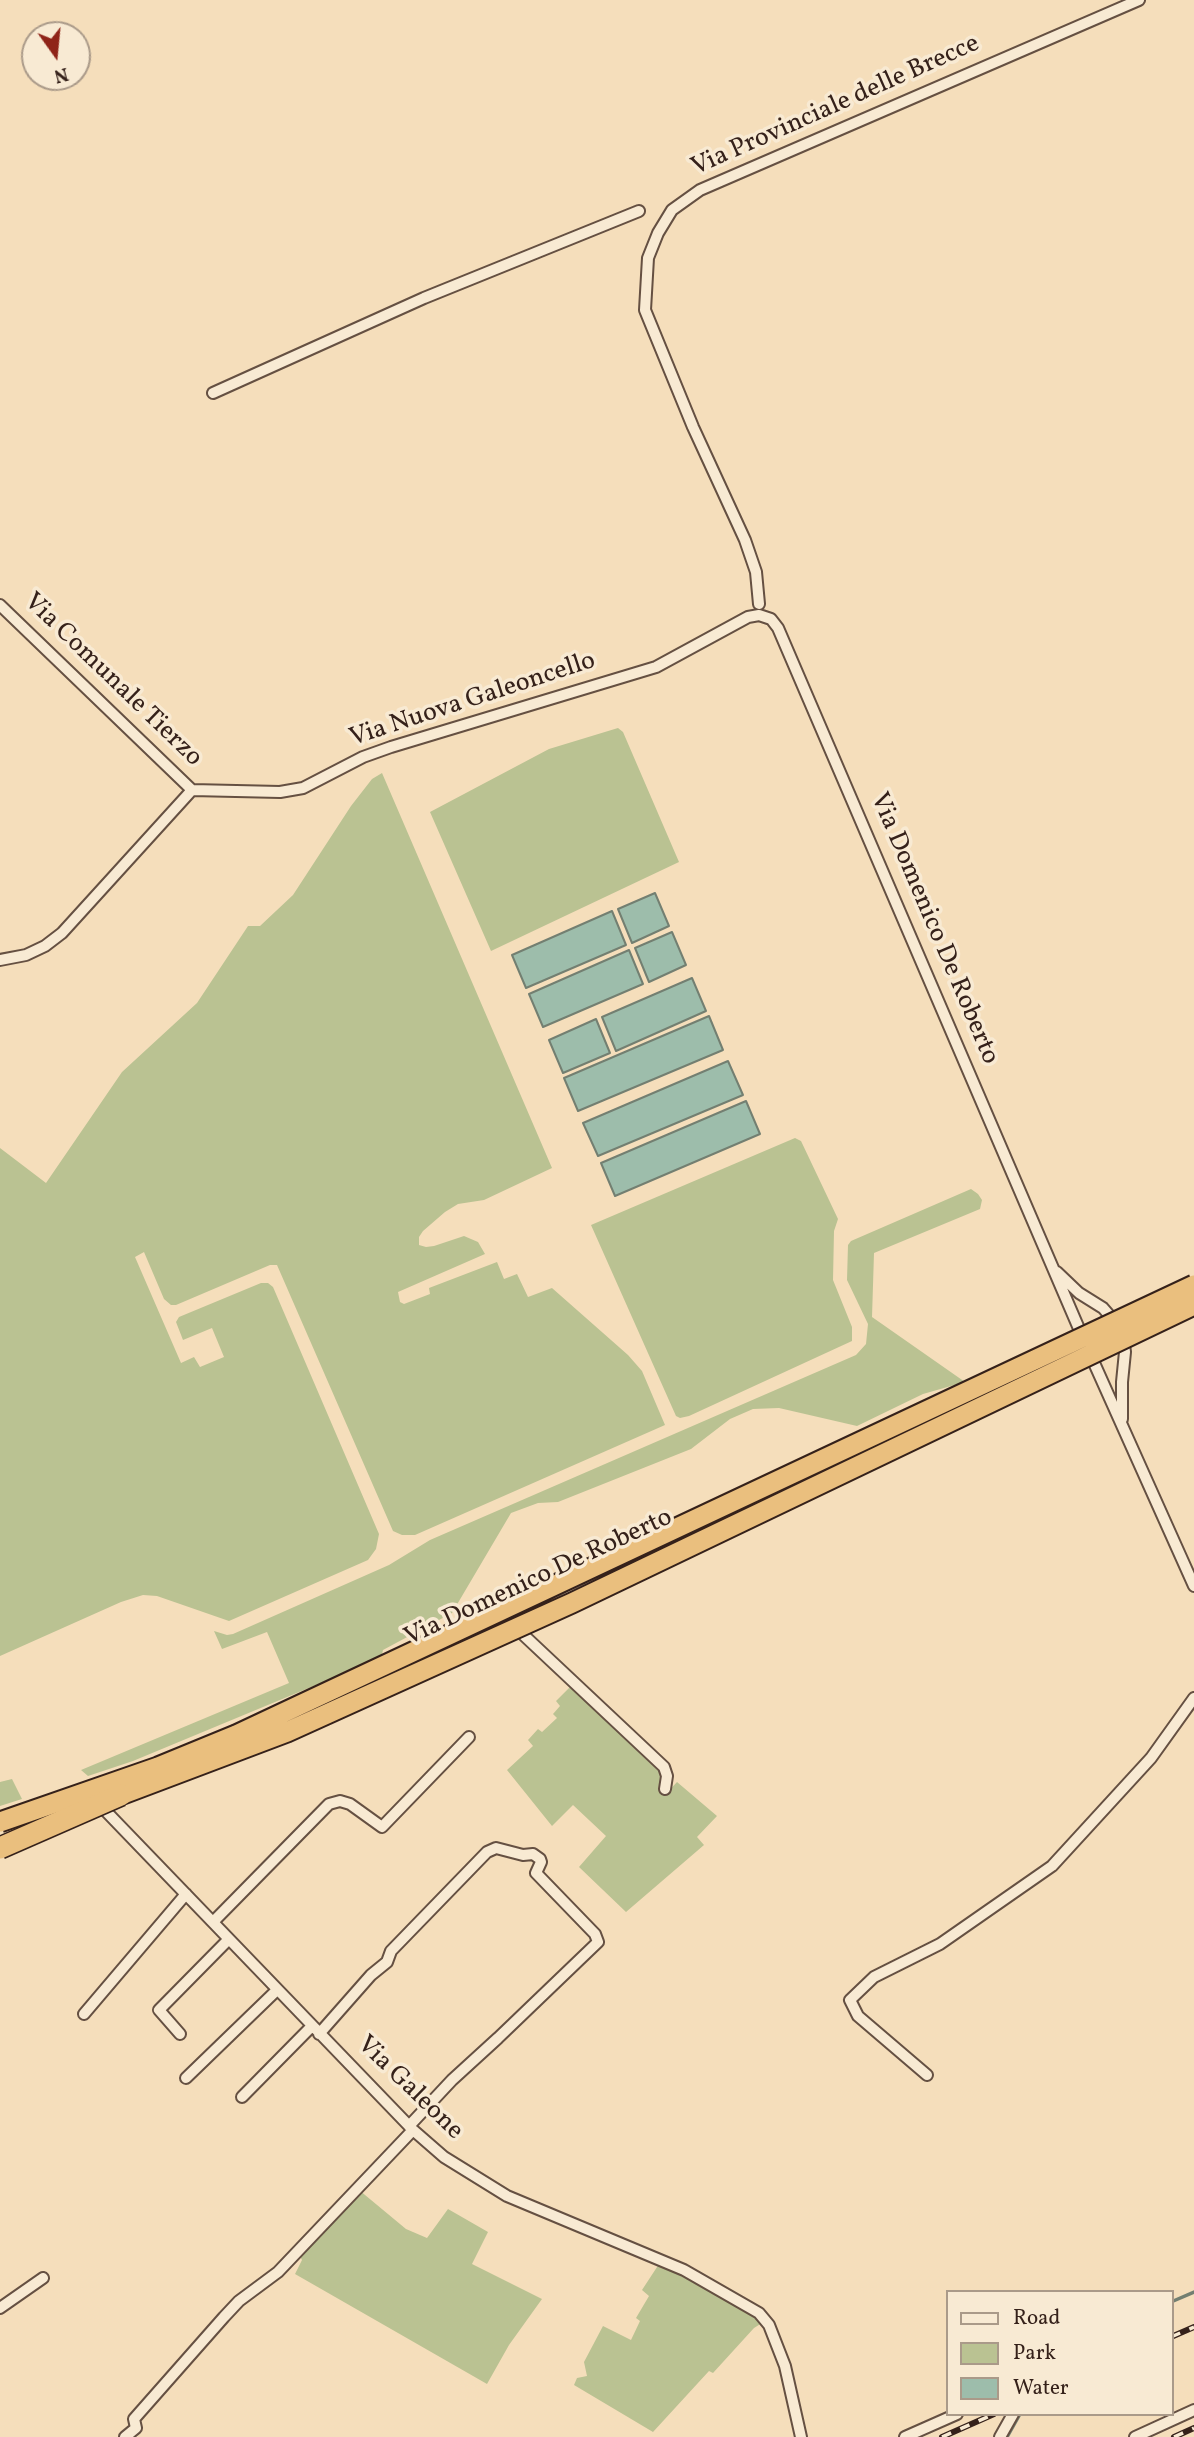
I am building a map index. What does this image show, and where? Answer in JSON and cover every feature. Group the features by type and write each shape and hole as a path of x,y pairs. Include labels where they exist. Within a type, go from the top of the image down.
{"highway":[{"path":"0,1822 158,1767 236,1735 1194,1285"},
{"path":"0,1836 121,1795 287,1732 572,1603 1194,1304"},
{"path":"0,1848 121,1795"}],"street":[{"name":"Via Provinciale delle Brecce","path":"759,610 756,572 745,540 693,427 645,310 648,258 665,221 672,210 700,190 1139,0"},
{"path":"213,393 424,298 639,211"},
{"name":"Via Comunale Tierzo","path":"0,606 192,790"},
{"name":"Via Nuova Galeoncello","path":"192,790 280,792 303,788 363,757 391,747 656,667 759,610"},
{"name":"Via Domenico De Roberto","path":"759,610 778,628 1086,1345 1194,1586"},
{"path":"0,960 26,955 45,946 62,933 192,790"},
{"name":"Via Domenico De Roberto","path":"1054,1269 1079,1293 1103,1308 1121,1329 1125,1352 1122,1425"},
{"name":"Via Domenico De Roberto","path":"0,1829 93,1798 283,1723 1194,1295"},
{"path":"507,1619 664,1767 667,1776 665,1790"},
{"path":"927,2075 858,2016 850,2000 874,1977 940,1944 1052,1866 1151,1758 1194,1698"},
{"path":"213,1922 329,1804 341,1801 350,1804 382,1828 469,1737"},
{"name":"Via Galeone","path":"93,1798 411,2128 444,2157 507,2196 684,2270 759,2313 769,2325 785,2366 801,2437"},
{"path":"125,2437 136,2428 134,2419 231,2309 278,2272 452,2080 598,1942 595,1934 538,1876 536,1871 540,1859 533,1854 523,1855 496,1848 487,1852 391,1951 387,1962 242,2097"},
{"path":"84,2014 186,1895"},
{"path":"180,2034 159,2010 229,1939"},
{"path":"186,2078 277,1990"},
{"path":"0,2308 43,2278"},
{"path":"1135,2437 1194,2410"},
{"path":"905,2437 952,2416"},
{"path":"1000,2437 1012,2416"}],"green space":[{"path":"618,728 623,732 679,862 491,951 430,812 549,749"},
{"path":"382,773 552,1168 484,1200 458,1204 423,1231 419,1237 419,1245 434,1246 464,1236 478,1242 485,1254 398,1292 400,1302 404,1304 430,1294 429,1288 497,1262 504,1279 517,1274 528,1297 552,1288 628,1355 642,1371 665,1425 415,1535 402,1535 393,1531 277,1265 270,1265 171,1305 164,1299 144,1252 135,1257 181,1363 194,1357 200,1367 224,1357 212,1328 183,1340 176,1322 179,1317 261,1283 268,1283 273,1287 379,1534 376,1549 368,1560 229,1621 157,1596 143,1595 121,1602 0,1656 0,1148 46,1183 122,1072 197,1003 248,926 260,926 293,895 351,806 372,779"},
{"path":"795,1138 801,1141 838,1219 834,1231 833,1280 852,1327 852,1341 680,1418 676,1416 591,1225"},
{"path":"971,1189 982,1200 980,1209 874,1253 872,1317 965,1382 923,1394 857,1426 779,1408 753,1409 730,1419 691,1449 558,1502 538,1503 511,1513 452,1613 383,1650 381,1658 133,1761 88,1776 81,1770 289,1683 267,1632 222,1649 214,1631 233,1634 389,1565 430,1540 856,1355 866,1344 868,1324 847,1280 848,1245 851,1241"},
{"path":"570,1687 661,1773 660,1776 665,1780 659,1788 665,1795 677,1782 717,1816 697,1837 704,1845 626,1912 579,1867 606,1836 573,1805 552,1826 507,1770 533,1746 528,1740 538,1729 542,1732 557,1718 553,1714 560,1706 556,1701"},
{"path":"12,1779 22,1799 0,1806 0,1782"},
{"path":"359,2190 406,2229 427,2238 448,2209 488,2232 472,2264 542,2299 509,2345 487,2384 295,2274 302,2260 299,2254"},
{"path":"659,2264 688,2276 762,2323 754,2328 713,2373 709,2371 653,2432 574,2385 577,2378 587,2376 584,2362 603,2326 631,2340 640,2321 636,2318 649,2296 642,2290"}],"water":[{"path":"655,893 669,926 632,943 618,909"},
{"path":"612,911 626,945 526,988 512,955"},
{"path":"672,932 686,965 649,982 635,948"},
{"path":"629,950 643,984 543,1027 529,994"},
{"path":"692,978 706,1011 616,1051 602,1017"},
{"path":"709,1016 723,1050 578,1111 564,1078"},
{"path":"596,1019 610,1053 563,1073 549,1040"},
{"path":"728,1061 743,1095 598,1156 583,1123"},
{"path":"746,1101 760,1134 615,1196 601,1163"}],"waterway":[{"path":"1173,2301 1194,2292"},
{"path":"1007,2437 1019,2416"}],"railway":[{"path":"1173,2336 1194,2327"},
{"path":"942,2437 989,2416"},
{"path":"1174,2437 1194,2428"}]}
